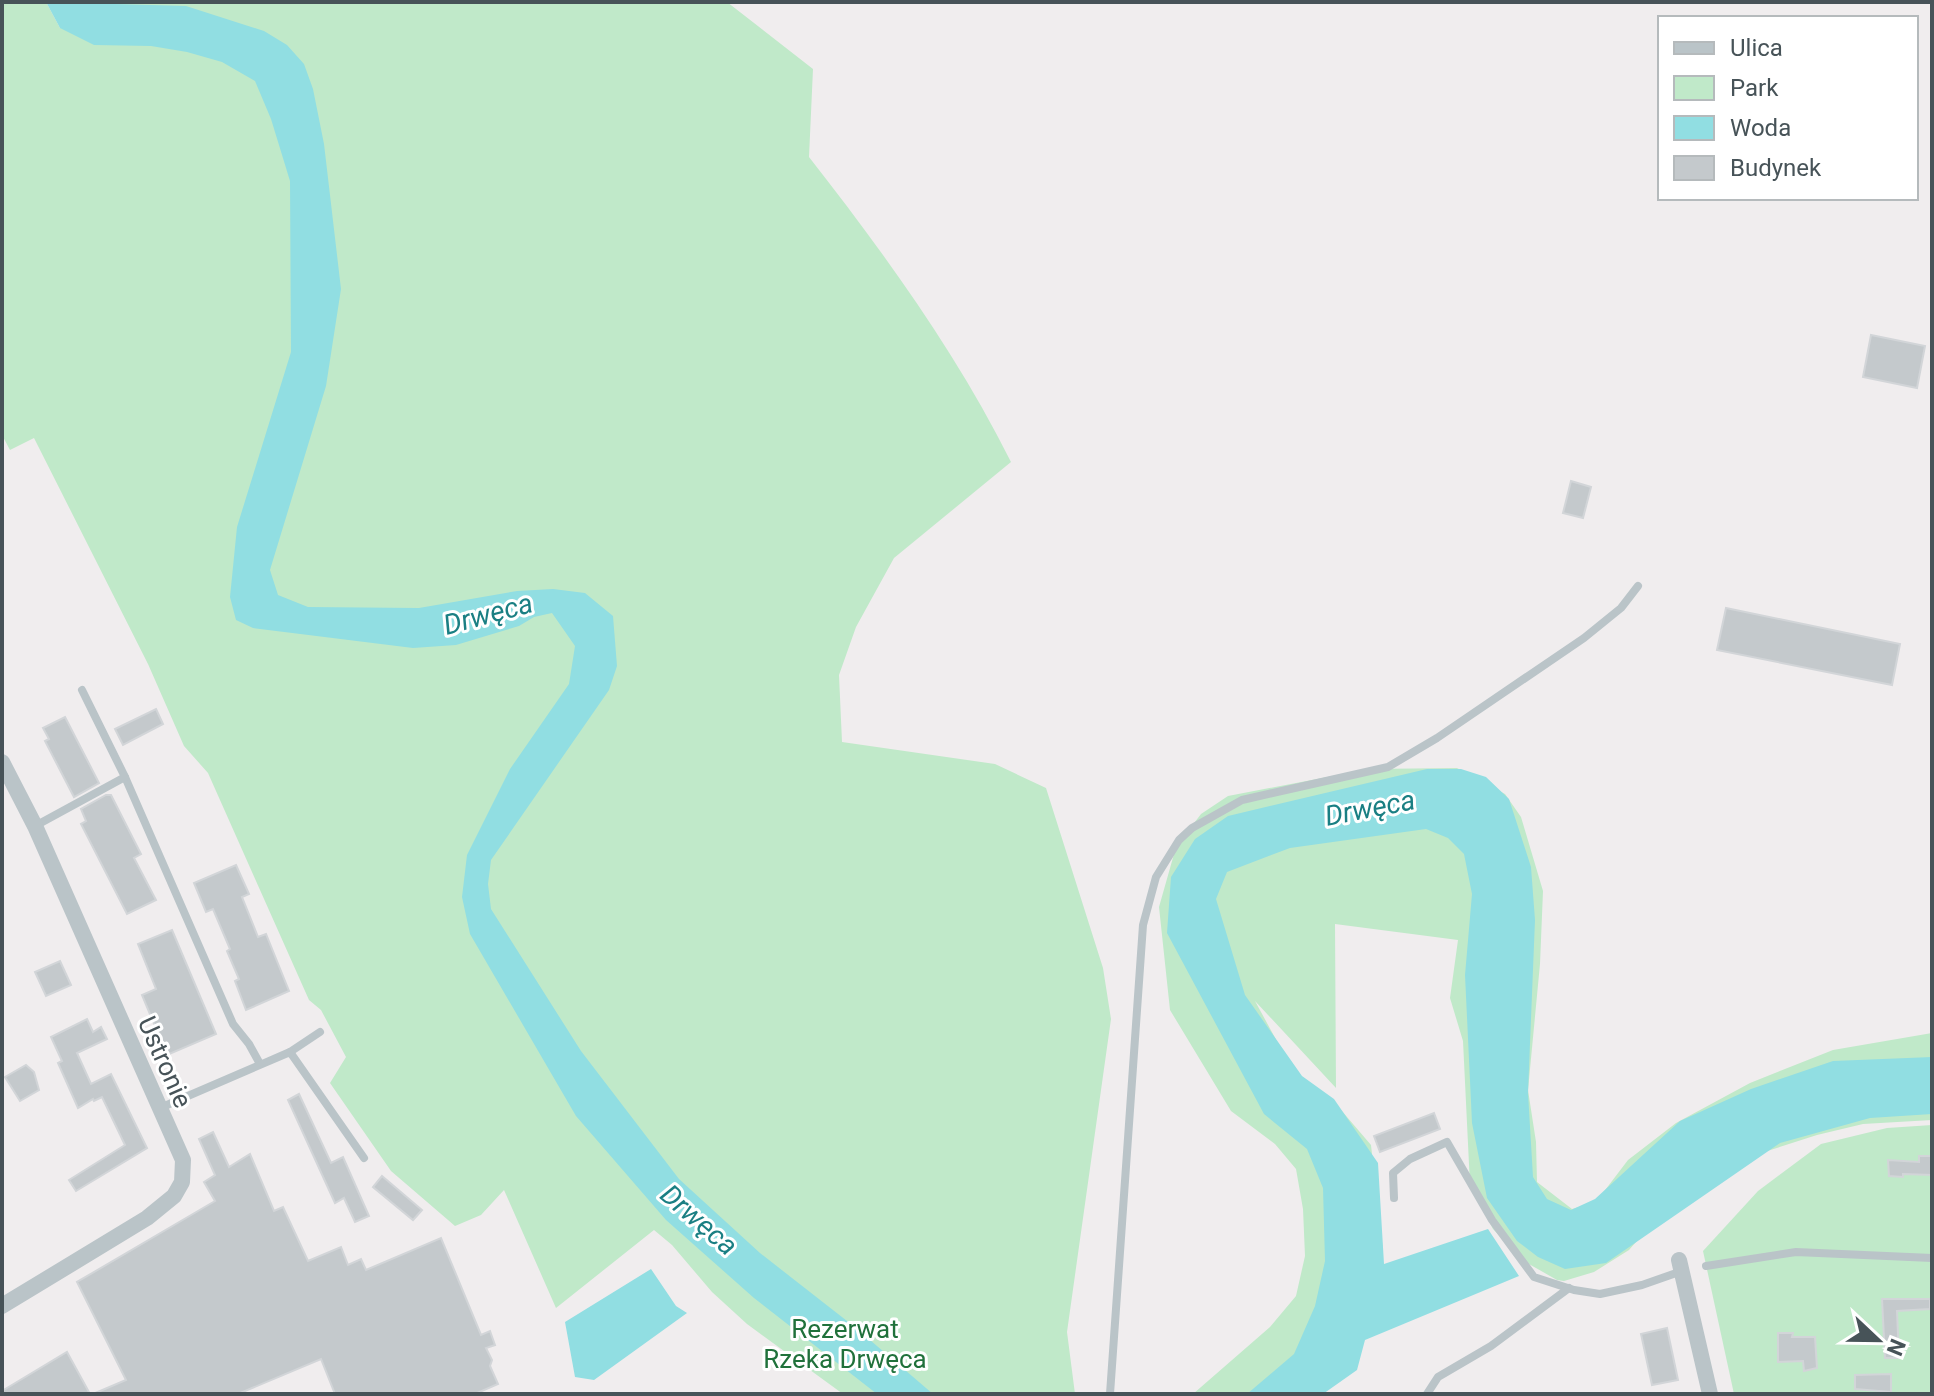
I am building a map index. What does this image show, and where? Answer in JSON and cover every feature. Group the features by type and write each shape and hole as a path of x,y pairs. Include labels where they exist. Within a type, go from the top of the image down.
{"street":[{"name":"Ustronie","path":"2,762 35,826 183,1160 182,1182 174,1196 147,1218 2,1306"},
{"path":"1680,1266 1710,1394"}],"lane":[{"path":"1110,1394 1143,925 1156,877 1179,840 1192,828 1242,800 1388,767 1437,738 1584,638 1621,608 1638,586"},
{"path":"82,690 125,777 233,1024 260,1064"},
{"path":"35,826 125,777"},
{"path":"160,1109 290,1052 320,1032"},
{"path":"290,1052 364,1158"},
{"path":"1394,1198 1393,1173 1410,1159 1447,1142 1492,1220 1534,1277 1600,1294 1642,1285 1680,1266"},
{"path":"1706,1266 1796,1252 1932,1258"},
{"path":"1427,1394 1438,1377 1491,1346 1569,1288"}],"green space":[{"name":"Rezerwat Rzeka Drwęca","path":"2,2 46,2 60,28 56,2 727,2 813,69 809,157 918,304 967,381 1011,462 894,558 856,627 839,675 842,742 995,764 1046,788 1103,968 1111,1019 1067,1332 1075,1394 843,1394 747,1324 654,1230 556,1308 504,1190 481,1215 455,1226 391,1171 330,1083 346,1057 321,1010 309,1000 208,773 184,746 148,664 34,438 10,450 2,435"},
{"path":"1457,768 1505,794 1521,817 1543,891 1540,964 1528,1090 1536,1142 1537,1182 1572,1209 1596,1202 1628,1160 1676,1123 1750,1083 1833,1050 1932,1033 1932,1120 1863,1124 1761,1153 1663,1211 1629,1250 1594,1272 1564,1281 1557,1280 1522,1260 1493,1229 1470,1185 1463,1041 1450,998 1458,940 1335,924 1336,1088 1255,1001 1297,1078 1341,1110 1371,1145 1383,1251 1308,1394 1193,1394 1270,1327 1296,1296 1305,1256 1303,1209 1296,1169 1275,1144 1231,1111 1170,1010 1159,907 1176,847 1201,814 1228,796 1369,769"},
{"path":"1932,1125 1932,1394 1734,1394 1703,1251 1758,1191 1821,1144 1887,1128"}],"water":[{"name":"Drwęca","path":"46,2 186,6 264,31 287,45 304,64 313,89 324,144 341,289 326,386 270,570 278,595 308,607 419,608 517,591 553,589 585,593 613,616 617,666 609,690 491,860 488,884 491,909 581,1051 679,1179 760,1253 856,1328 933,1394 877,1394 754,1298 666,1220 576,1116 470,934 462,897 467,855 510,769 569,684 575,646 552,613 456,645 413,648 253,628 236,620 230,597 237,527 291,352 290,181 271,119 255,81 222,62 151,46 94,45 60,28"},
{"name":"Drwęca","path":"1427,769 1461,769 1486,777 1509,799 1531,867 1535,920 1528,1093 1533,1177 1547,1199 1571,1210 1595,1199 1680,1121 1751,1089 1833,1061 1932,1057 1932,1114 1870,1118 1780,1143 1606,1263 1565,1269 1538,1257 1517,1241 1487,1198 1472,1123 1465,975 1472,894 1464,854 1448,838 1426,829 1290,848 1227,872 1216,899 1245,995 1302,1076 1334,1099 1378,1163 1384,1264 1488,1229 1519,1276 1365,1340 1357,1370 1323,1394 1247,1394 1294,1354 1315,1306 1325,1261 1323,1188 1307,1149 1264,1114 1167,933 1171,877 1195,839 1228,816"},
{"path":"651,1269 676,1306 687,1313 594,1380 575,1377 565,1322"}],"building":[{"path":"1871,335 1925,346 1917,388 1863,377"},
{"path":"1571,481 1591,487 1583,518 1563,513"},
{"path":"1726,608 1900,644 1892,685 1717,650"},
{"path":"156,709 163,724 123,745 115,729"},
{"path":"65,717 99,783 74,797 45,741 49,739 43,728"},
{"path":"111,795 141,854 134,858 156,900 127,914 81,824 86,821 81,809"},
{"path":"236,865 249,894 242,897 258,937 266,934 289,991 246,1010 235,981 239,979 227,951 230,949 213,909 206,912 194,883"},
{"path":"172,930 216,1034 167,1055 142,995 156,989 138,944"},
{"path":"60,961 71,985 46,996 35,972"},
{"path":"87,1019 93,1032 101,1027 107,1039 77,1053 91,1084 111,1074 147,1148 76,1191 69,1180 125,1145 102,1097 78,1108 58,1063 62,1061 51,1037"},
{"path":"26,1065 34,1072 39,1090 20,1101 5,1077"},
{"path":"299,1094 331,1163 343,1157 369,1216 355,1222 344,1198 335,1203 288,1100"},
{"path":"1434,1113 1440,1129 1380,1152 1374,1136"},
{"path":"213,1132 229,1167 250,1154 274,1211 283,1207 308,1261 341,1247 348,1265 361,1259 366,1270 441,1238 481,1335 490,1331 495,1345 486,1348 498,1384 475,1394 335,1394 321,1359 238,1394 93,1394 126,1380 77,1282 215,1201 204,1182 215,1175 199,1139"},
{"path":"1919,1156 1932,1156 1932,1175 1889,1176 1888,1160 1919,1162"},
{"path":"382,1176 422,1210 413,1220 373,1187"},
{"path":"1882,1299 1930,1299 1930,1309 1897,1311 1899,1358 1885,1358"},
{"path":"1667,1328 1678,1380 1652,1385 1641,1334"},
{"path":"1778,1333 1793,1333 1792,1337 1815,1337 1817,1368 1804,1371 1803,1361 1778,1362"},
{"path":"67,1352 90,1394 2,1394 2,1391"},
{"path":"1891,1374 1891,1392 1855,1389 1855,1375"}]}
